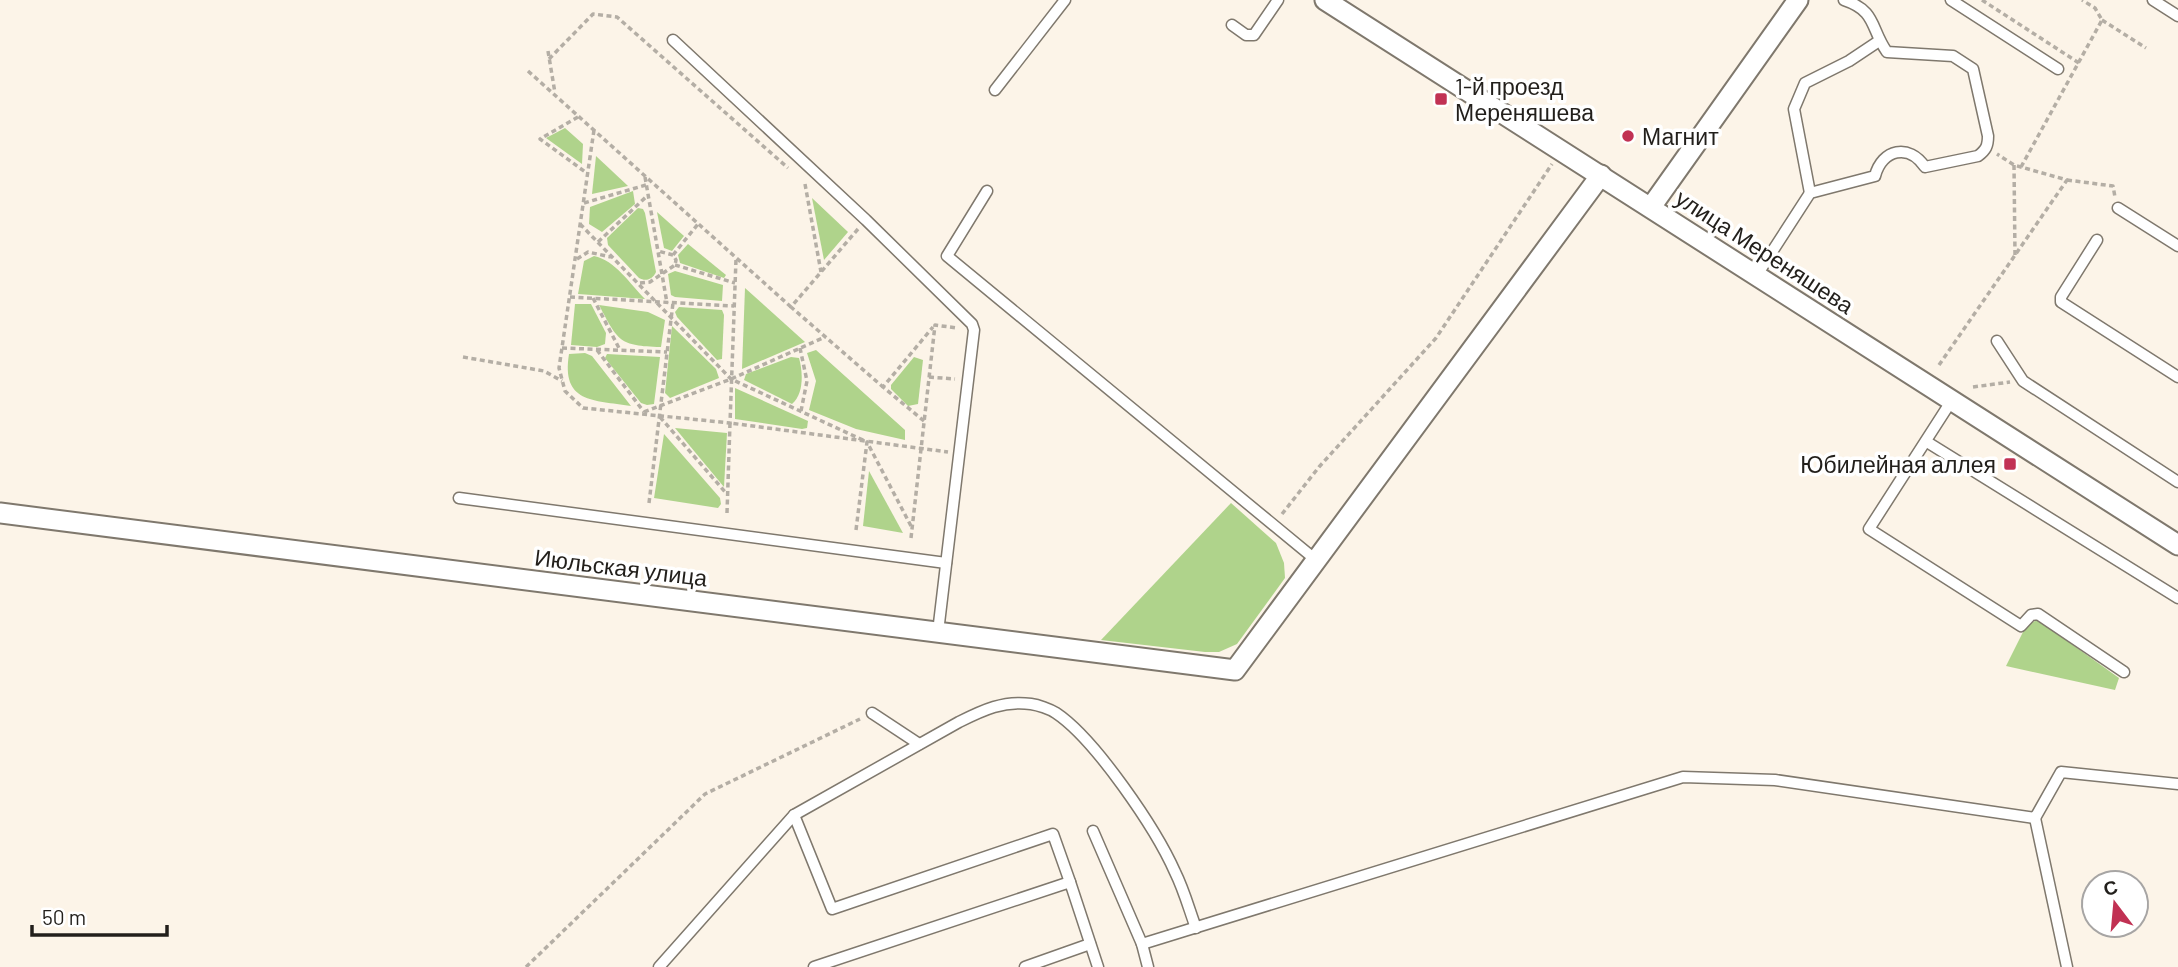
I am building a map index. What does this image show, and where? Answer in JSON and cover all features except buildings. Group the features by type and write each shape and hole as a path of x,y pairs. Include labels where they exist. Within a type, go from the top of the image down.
{"street":[{"name":"улица Мереняшева","path":"1325,0 2178,545"},
{"path":"1651,207 1798,0"},
{"path":"1316,560 1601,175"},
{"name":"Июльская улица","path":"0,513 1235,670 1316,560"}],"lane":[{"path":"995,90 1065,0"},
{"path":"1232,25 1246,35 1254,35 1278,0"},
{"path":"1757,275 1810,193 1875,176 1885,157 1898,152 1911,153 1920,159 1925,167 1978,156 1988,145 1973,69 1953,56 1886,52 1879,41 1871,17 1858,5 1844,0"},
{"path":"1951,0 2058,69"},
{"path":"2152,0 2178,16"},
{"path":"673,40 971,322 974,330 969,381 938,632"},
{"path":"1810,193 1794,109 1805,83 1849,61 1879,41"},
{"path":"987,191 947,256 1316,560"},
{"path":"2118,208 2178,246"},
{"path":"2098,240 2061,297 2061,302 2178,377"},
{"path":"1997,341 2023,381 2178,482"},
{"path":"1952,400 1869,529 2021,626 2031,615 2038,614 2124,672"},
{"path":"1927,442 2178,598"},
{"path":"458,498 946,563"},
{"path":"659,967 794,815 987,707 1008,704 1032,704 1055,713 1085,741 1109,769 1149,827 1175,872 1196,928"},
{"path":"872,713 919,744"},
{"path":"2067,967 2035,818 2061,772 2178,784"},
{"path":"1142,944 1683,777 1775,780 2035,818"},
{"path":"794,815 832,909 1053,834 1098,967"},
{"path":"1093,831 1142,944 1149,967"},
{"path":"814,967 1070,882"},
{"path":"1025,967 1090,944"}],"path":[{"path":"1982,0 2079,62"},
{"path":"2082,0 2091,5 2102,20 2147,48"},
{"path":"2091,5 2094,0"},
{"path":"549,59 593,14 617,17 795,174"},
{"path":"2021,167 2102,20"},
{"path":"548,51 555,96"},
{"path":"528,71 736,259 924,421"},
{"path":"579,117 540,139 588,174"},
{"path":"594,130 559,368 565,391 583,408 730,423 960,453"},
{"path":"1273,525 1319,467 1436,338 1561,150"},
{"path":"1996,153 2014,165 2067,180 2113,186 2118,208"},
{"path":"2014,165 2015,257"},
{"path":"645,176 671,317 649,503"},
{"path":"1939,365 2067,180"},
{"path":"816,193 805,184 821,272"},
{"path":"584,203 646,185"},
{"path":"598,242 648,195"},
{"path":"791,307 866,220"},
{"path":"580,224 731,379 867,442 912,528"},
{"path":"673,255 698,224"},
{"path":"658,251 673,255 675,265"},
{"path":"575,261 588,252 613,257"},
{"path":"727,513 736,259"},
{"path":"637,282 650,282 675,265 736,283"},
{"path":"570,297 734,306"},
{"path":"593,298 620,351"},
{"path":"935,325 974,330"},
{"path":"911,538 935,325"},
{"path":"883,387 935,325"},
{"path":"645,413 731,379 825,337"},
{"path":"562,348 667,352"},
{"path":"800,348 807,381 801,411"},
{"path":"597,350 645,413"},
{"path":"463,357 544,371 562,381"},
{"path":"929,377 969,381"},
{"path":"1973,387 2023,381"},
{"path":"659,416 727,495"},
{"path":"856,530 867,442"},
{"path":"526,967 705,794 872,713"}],"green space":[{"path":"565,128 583,144 582,164 546,138"},
{"path":"596,156 628,186 592,194"},
{"path":"633,191 635,204 602,232 589,224 590,207"},
{"path":"812,198 848,232 824,260"},
{"path":"638,208 645,213 656,272 647,280 639,278 608,245 607,238"},
{"path":"657,212 684,236 672,251 664,248"},
{"path":"688,244 726,275 724,278 680,263 678,255"},
{"path":"594,256 615,267 645,299 578,294 584,261"},
{"path":"675,271 723,285 722,301 671,295 668,274"},
{"path":"745,288 805,342 742,369"},
{"path":"575,304 591,304 606,333 605,344 597,347 571,345"},
{"path":"599,305 648,312 665,320 661,347 636,345 621,339"},
{"path":"679,307 722,310 722,359 717,360 677,317 675,312"},
{"path":"672,326 716,369 719,378 670,398 665,393"},
{"path":"816,350 905,430 905,440 856,429 809,410 816,381 807,353"},
{"path":"585,353 592,356 631,406 593,400 575,390 568,370 569,354"},
{"path":"607,354 660,357 654,404 641,403 605,358"},
{"path":"791,357 799,358 802,376 799,395 792,404 744,380 746,374"},
{"path":"914,357 923,360 918,404 908,406 891,389 891,385"},
{"path":"735,388 808,421 807,428 735,419"},
{"path":"675,428 727,433 724,487"},
{"path":"664,434 720,498 721,504 718,508 654,498"},
{"path":"869,471 903,533 863,526"},
{"path":"1231,503 1276,543 1284,563 1285,578 1237,644 1219,652 1205,652 1101,640"},
{"path":"2038,620 2119,678 2115,690 2006,666 2027,624"}],"place":[{"name":"1-й проезд Мереняшева","path":"1441,99"},
{"name":"Магнит","path":"1628,136"},
{"name":"Юбилейная аллея","path":"2010,464"}]}
